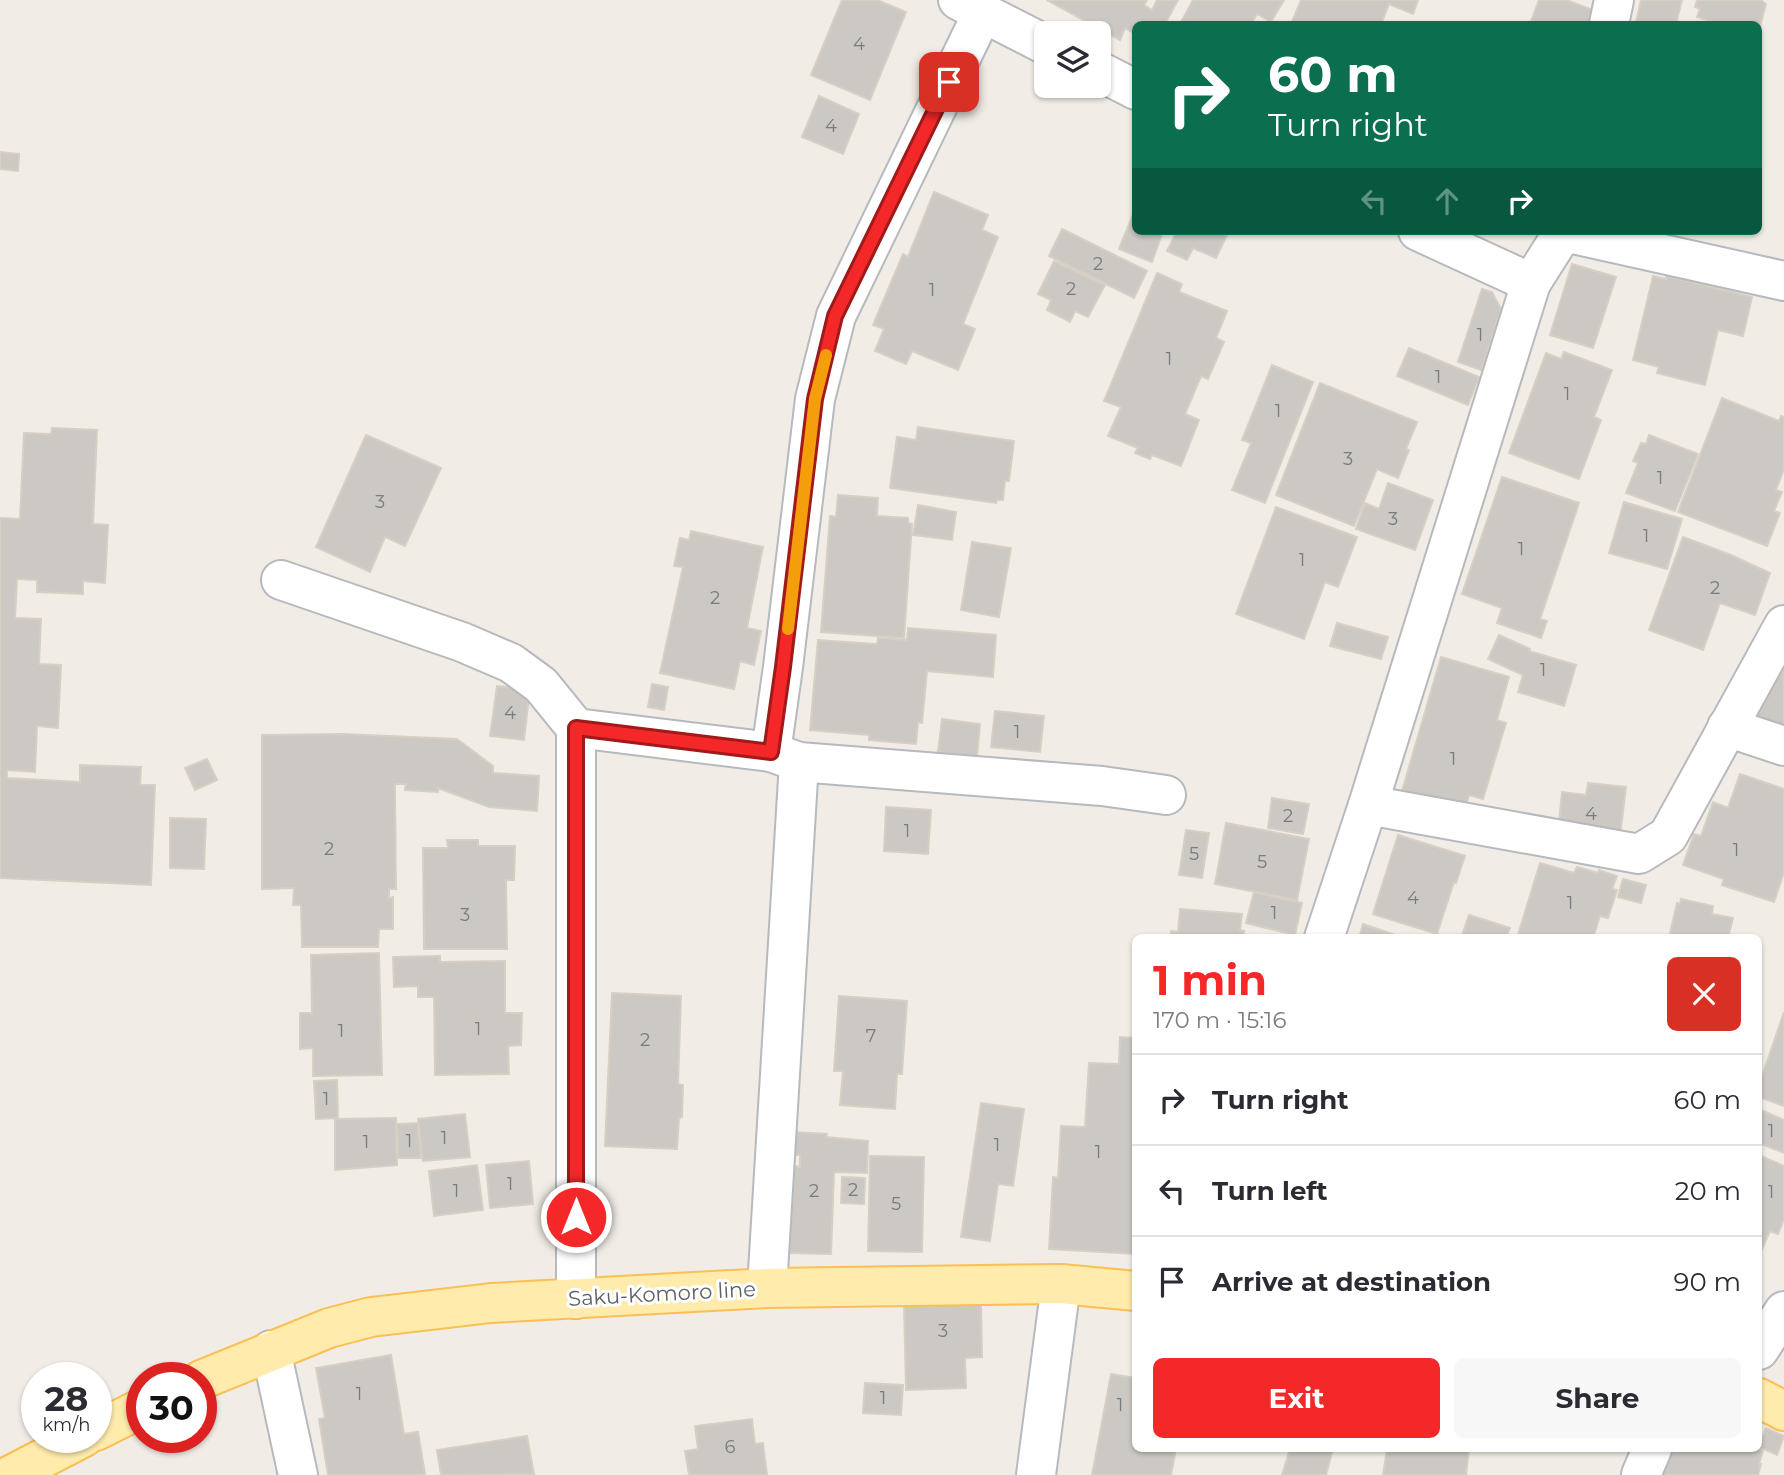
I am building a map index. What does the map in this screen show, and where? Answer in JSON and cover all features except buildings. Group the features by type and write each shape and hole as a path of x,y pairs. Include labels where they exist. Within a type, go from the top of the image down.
{"main road":[{"name":"Saku-Komoro line","path":"217,1373 329,1328 371,1317 491,1303 768,1288 1061,1284 1132,1291"},
{"path":"1762,1400 1784,1411"},
{"path":"11,1475 53,1453"}],"street":[{"path":"1610,21 1614,0"},
{"path":"768,1288 785,757 783,667 815,399 835,316 971,6 1034,39"},
{"path":"1111,77 1132,88"},
{"path":"1427,235 1531,283"},
{"path":"1325,934 1531,283 1561,235"},
{"path":"1582,235 1784,281"},
{"path":"281,580 462,642 511,663 541,685 576,728 576,1298"},
{"path":"1368,805 1639,854 1668,836 1784,625"},
{"path":"1727,727 1784,746"},
{"path":"576,728 785,757 1102,786 1166,795"},
{"path":"1036,1475 1061,1284"},
{"path":"1762,1345 1784,1311"},
{"path":"271,1350 298,1475"},
{"path":"1641,1475 1651,1452"}],"slow traffic":[{"path":"788,629 815,399 826,355"}],"route":[{"path":"576,1217 576,728 771,752 815,399 835,316 949,82"}]}
